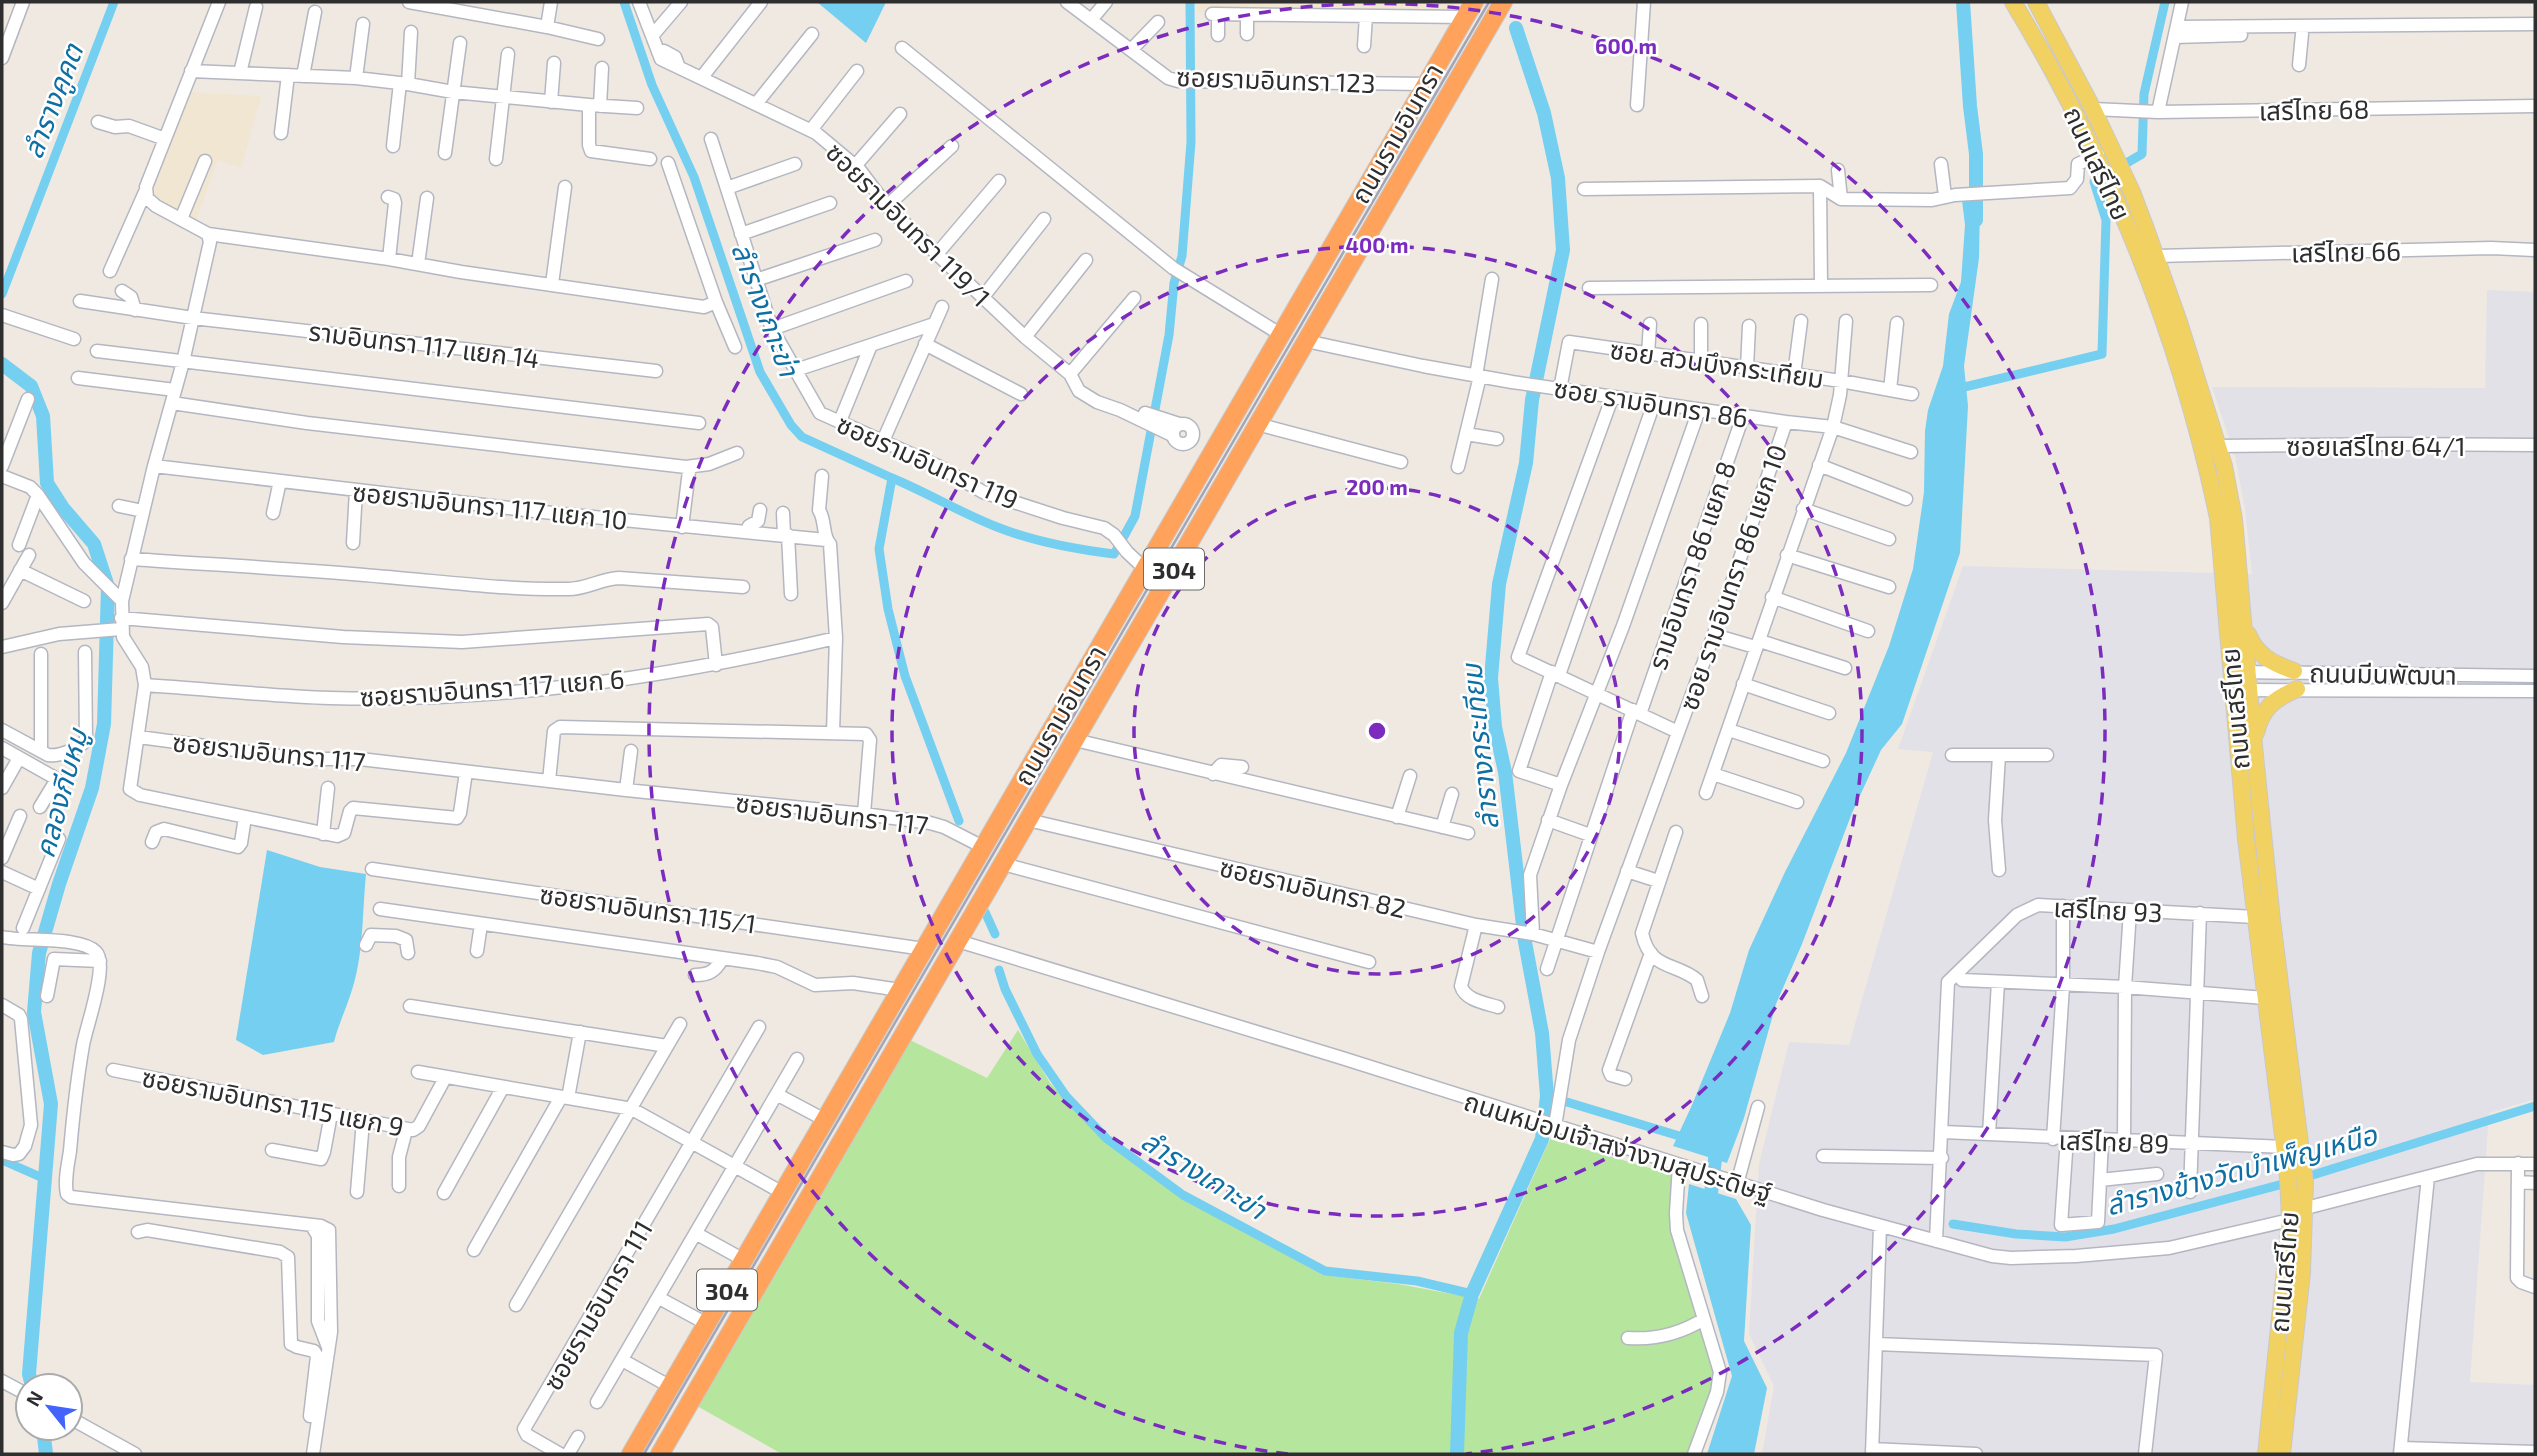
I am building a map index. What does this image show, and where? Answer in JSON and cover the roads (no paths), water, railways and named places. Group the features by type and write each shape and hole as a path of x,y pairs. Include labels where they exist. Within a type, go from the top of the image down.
{"highway":[{"name":"ถนนรามอินทรา","path":"660,1454 1503,2"},
{"name":"ถนนรามอินทรา","path":"631,1454 1470,10"},
{"path":"826,1119 848,1131"}],"main road":[{"name":"ถนนเสรีไทย","path":"2013,2 2117,178 2156,256 2224,466 2234,519 2253,742 2272,920 2305,1178 2302,1273 2282,1454"},
{"path":"2028,2 2050,29"},
{"name":"ถนนเสรีไทย","path":"2036,2 2093,109 2103,155"},
{"name":"ถนนเสรีไทย","path":"2117,178 2207,467 2218,518 2255,917 2285,1147 2290,1220 2266,1454"},
{"path":"2245,625 2250,639 2263,657 2273,664 2294,671"},
{"path":"2253,742 2258,722 2268,705 2297,690"}],"street":[{"path":"2,58 5,38 23,2"},
{"path":"110,271 145,192 219,2"},
{"path":"409,2 427,3 598,39"},
{"path":"484,15 487,2"},
{"path":"547,27 551,2"},
{"name":"ซอยรามอินทรา 119/1","path":"639,2 658,52 664,51 675,57 678,65 702,78 811,130 855,166 887,206 1025,337 1070,374 1079,391 1097,402 1176,429 1189,426 1190,439"},
{"path":"652,36 681,2"},
{"path":"702,78 761,2"},
{"name":"ซอยรามอินทรา 123","path":"1067,2 1168,78 1192,81 1426,84"},
{"path":"1091,20 1106,2"},
{"path":"1637,105 1644,2"},
{"path":"2157,112 2182,2"},
{"path":"240,73 256,7"},
{"path":"1218,35 1215,14 1366,16 1470,10"},
{"path":"303,75 315,12"},
{"path":"1247,16 1247,34"},
{"path":"1364,46 1366,16"},
{"path":"1131,50 1158,22"},
{"path":"356,78 363,24"},
{"path":"2176,32 2535,24"},
{"path":"393,146 411,32"},
{"path":"2176,32 2423,33"},
{"path":"756,104 812,34"},
{"path":"2299,65 2302,34"},
{"path":"445,153 460,43"},
{"path":"902,48 1177,270 1280,334"},
{"path":"496,159 508,54"},
{"path":"551,102 554,64"},
{"path":"602,68 589,145 592,151 650,159"},
{"path":"191,71 356,78 503,98 637,108"},
{"path":"811,130 858,71"},
{"path":"281,133 288,75"},
{"name":"เสรีไทย 68","path":"2093,109 2157,112 2535,106"},
{"path":"855,166 900,114"},
{"path":"98,122 115,127 129,126 165,139"},
{"name":"ซอยรามอินทรา 119","path":"711,139 772,329 820,413 938,466 983,492 1063,518 1104,528 1114,535 1144,568"},
{"path":"887,206 952,146"},
{"path":"1584,189 1820,187 1841,198 1932,200 1950,195 2070,188 2077,179 2077,164 2103,155"},
{"path":"181,219 205,161"},
{"path":"668,163 716,302 735,348"},
{"path":"727,188 794,164"},
{"path":"1941,164 1950,195"},
{"path":"1838,170 1841,198"},
{"path":"937,254 999,181"},
{"path":"552,284 565,187"},
{"path":"1820,187 1821,285"},
{"path":"145,192 151,202 208,234 705,307 716,302"},
{"path":"388,197 394,199 395,203 388,259"},
{"path":"418,264 426,198"},
{"path":"741,234 830,203"},
{"path":"983,297 1044,219"},
{"path":"118,626 118,597 131,559 183,362 210,242 208,234"},
{"path":"756,280 875,240"},
{"name":"เสรีไทย 66","path":"2156,256 2491,248 2535,250"},
{"path":"1025,337 1086,260"},
{"path":"1458,467 1478,376 1492,279"},
{"path":"772,329 906,281"},
{"path":"1589,288 1931,285"},
{"path":"122,291 131,297 135,310"},
{"path":"1070,374 1134,298"},
{"name":"รามอินทรา 117 แยก 14","path":"80,301 193,318 656,371"},
{"path":"883,441 942,307"},
{"path":"2,315 74,339"},
{"path":"1794,375 1801,321"},
{"path":"1706,793 1833,427 1840,395 1846,321"},
{"path":"1890,390 1897,323"},
{"path":"796,370 934,324"},
{"path":"1648,354 1650,324"},
{"path":"1701,362 1702,324"},
{"path":"1746,368 1749,326"},
{"name":"ซอย รามอินทรา 86","path":"1306,341 1512,382 1833,427 1911,452"},
{"name":"ซอย สวนบึงกระเทียม","path":"1559,388 1569,342 1912,394"},
{"path":"925,344 1021,394"},
{"path":"840,421 871,345"},
{"path":"97,351 699,423"},
{"path":"78,378 307,423 686,467 709,464 737,453"},
{"path":"1612,398 1518,657 1678,732"},
{"path":"2,466 27,400"},
{"path":"1561,785 1519,771 1654,403"},
{"path":"1533,934 1530,875 1699,410"},
{"name":"รามอินทรา 86 แยก 8","path":"1546,969 1590,835 1743,416"},
{"name":"ซอย รามอินทรา 86 แยก 10","path":"1553,1125 1561,1100 1569,1040 1598,952 1714,635 1786,422"},
{"path":"1257,424 1401,462"},
{"name":"ซอยรามอินทรา 119/1","path":"1176,429 1177,443 1190,439 1212,453"},
{"path":"1466,434 1497,439"},
{"name":"ซอยเสรีไทย 64/1","path":"2218,446 2535,445"},
{"path":"1819,465 1906,499"},
{"name":"ซอยรามอินทรา 117 แยก 10","path":"154,466 682,527 826,540"},
{"path":"682,527 689,471 686,467"},
{"path":"2,476 30,487 38,495 84,563 118,597"},
{"path":"822,476 819,510 824,516 826,540 830,544 836,638 834,733"},
{"path":"273,513 281,481"},
{"path":"353,542 356,490"},
{"path":"19,545 38,495"},
{"path":"119,506 143,511"},
{"path":"1803,509 1889,540"},
{"path":"747,532 749,526 758,521 761,510"},
{"path":"783,513 791,594"},
{"path":"2,603 29,555"},
{"path":"1787,555 1889,587"},
{"path":"131,559 564,590 586,588 601,580 619,578 743,587"},
{"path":"20,570 84,601"},
{"path":"1772,597 1868,631"},
{"path":"2,647 22,641 118,626 462,642 708,624 712,627 716,665"},
{"name":"ซอยรามอินทรา 117","path":"118,626 142,667 145,685 139,737 302,759 360,759 864,814 937,825 983,847"},
{"path":"1714,635 1845,668"},
{"name":"ซอยรามอินทรา 117 แยก 6","path":"145,685 330,698 430,696 569,685 716,665 836,638"},
{"path":"2,730 55,756 86,741 85,652"},
{"path":"41,654 41,751"},
{"name":"ถนนมีนพัฒนา","path":"2231,672 2535,676"},
{"path":"1743,684 1829,713"},
{"name":"ถนนมีนพัฒนา","path":"2232,691 2535,691"},
{"path":"549,781 554,731 560,727 866,734 870,740 864,814"},
{"path":"1729,730 1823,761"},
{"path":"139,737 129,786 132,791 337,836 344,833 353,808 457,818 466,772"},
{"path":"1075,740 1468,833"},
{"path":"2,748 57,779 40,807"},
{"path":"626,790 631,751"},
{"path":"1952,755 2047,755"},
{"path":"1999,756 1995,820 1999,870"},
{"path":"2,788 19,758"},
{"path":"1213,774 1221,765 1242,767"},
{"path":"1713,774 1797,802"},
{"path":"1397,817 1410,776"},
{"path":"323,834 328,788"},
{"path":"1442,827 1452,794"},
{"path":"2,858 20,816"},
{"path":"152,842 156,832 164,829 238,847 245,817"},
{"name":"ซอยรามอินทรา 82","path":"1028,820 1476,925 1533,934 1598,952"},
{"path":"1548,820 1590,835"},
{"path":"1676,832 1642,933 1651,953 1669,968 1693,976 1702,996"},
{"path":"25,934 59,839"},
{"path":"1003,864 1369,962"},
{"name":"ซอยรามอินทรา 115/1","path":"372,869 924,948"},
{"path":"1627,871 1658,881"},
{"path":"2,872 39,890"},
{"name":"เสรีไทย 93","path":"1943,1132 1948,982 2017,915 2038,905 2255,917"},
{"path":"2063,906 2061,1225 2098,1222 2102,1140"},
{"path":"390,935 386,910 776,967 815,985 853,983 900,990"},
{"path":"2124,1142 2125,987 2130,911"},
{"path":"2190,1192 2200,913"},
{"path":"477,951 481,924"},
{"path":"1476,925 1461,986 1462,992 1466,996 1499,1007"},
{"path":"2,937 25,934 85,946 98,954 100,961 96,1003 88,1020 81,1056 69,1153 67,1194 71,1197 312,1226 318,1236 318,1321 328,1347 313,1454"},
{"path":"366,945 371,935 390,935 406,940 408,953"},
{"name":"ถนนหม่อมเจ้าสง่างามสุประดิษฐ์","path":"957,941 1342,1058 1734,1183 1880,1226 2011,1258 2076,1256 2169,1248 2290,1220"},
{"path":"1625,1080 1611,1074 1609,1070 1651,953"},
{"path":"695,975 708,975 723,958"},
{"path":"47,996 54,960 100,961"},
{"path":"1962,980 2125,987 2265,998"},
{"path":"1989,1134 1998,982"},
{"path":"2,1005 21,1019 32,1115 29,1135 19,1154 13,1156 2,1152"},
{"path":"410,1006 667,1046"},
{"path":"516,1305 680,1024"},
{"path":"692,1142 759,1027"},
{"path":"474,1250 564,1097 580,1032"},
{"path":"597,1402 797,1059"},
{"name":"ซอยรามอินทรา 115 แยก 9","path":"113,1070 406,1130 419,1126 445,1078"},
{"path":"418,1072 632,1110 783,1193"},
{"path":"444,1193 503,1087"},
{"path":"778,1095 826,1119"},
{"path":"1734,1183 1758,1107"},
{"path":"272,1150 321,1159 331,1114"},
{"path":"357,1192 363,1121"},
{"path":"400,1186 398,1167 406,1130"},
{"path":"1936,1241 1943,1132"},
{"name":"เสรีไทย 89","path":"1943,1132 2285,1147"},
{"name":"ซอยรามอินทรา 111","path":"560,1454 527,1434 524,1429 692,1142"},
{"path":"1823,1156 1942,1158"},
{"path":"2518,1163 2517,1278 2535,1287"},
{"path":"2306,1208 2477,1164 2535,1164"},
{"path":"1684,1166 1676,1213 1677,1230 1720,1372 1720,1381 1694,1454"},
{"path":"2100,1180 2157,1174"},
{"path":"2428,1177 2401,1451 2535,1452"},
{"path":"2519,1182 2535,1183"},
{"path":"1880,1226 1872,1452 1976,1454"},
{"path":"138,1232 147,1230 221,1242 280,1252 288,1257 291,1344 314,1351 317,1356 305,1454"},
{"path":"697,1234 744,1260"},
{"path":"659,1298 707,1324"},
{"path":"1628,1338 1644,1339 1670,1335 1704,1320"},
{"path":"1876,1344 2156,1355 2145,1454"},
{"path":"622,1360 671,1387"},
{"path":"84,1426 135,1454"},
{"path":"568,1454 578,1437"}],"water":[{"path":"817,2 886,2 866,43"},
{"path":"1962,200 1980,201 1979,258 1964,366 1968,406 1960,553 1902,724 1881,750 1852,813 1776,1004 1744,1118 1727,1163 1673,1146 1730,1013 1749,950 1785,872 1846,753 1889,646 1913,569 1924,492 1928,410 1943,366 1949,314 1961,282 1965,225"},
{"path":"267,850 320,867 366,874 358,967 334,1042 263,1055 236,1040"},
{"path":"1689,1184 1736,1199 1751,1225 1744,1341 1767,1388 1754,1454 1707,1454 1732,1376 1686,1213"}],"waterway":[{"name":"ลำรางคูคต","path":"2,294 114,2"},
{"name":"ลำรางเกาะข่า","path":"624,2 652,85 694,177 760,372 791,425 802,437 892,478 879,549 888,609 905,676 959,821"},
{"path":"892,478 970,516 1011,532 1054,544 1114,554 1135,516 1169,335 1174,283 1182,256 1191,142 1190,2"},
{"path":"1963,2 1976,154 1976,220"},
{"path":"1956,389 2102,354 2106,220 2094,182 2142,154 2144,94 2165,2"},
{"name":"ลำรางกระเทียม","path":"1457,1454 1461,1333 1472,1294 1542,1139 1547,1096 1542,1033 1525,942 1505,772 1495,727 1491,678 1499,584 1526,463 1532,400 1563,250 1558,178 1544,113 1516,28"},
{"name":"คลองกีบหมู","path":"2,364 31,386 43,416 47,483 63,508 94,544 108,587 104,724 92,788 39,953 34,1012 51,1104 29,1372"},
{"name":"ลำรางเกาะข่า","path":"985,912 995,934"},
{"name":"ลำรางเกาะข่า","path":"999,970 1005,989 1037,1054 1066,1096 1107,1139 1183,1195 1325,1271 1417,1281 1472,1294"},
{"path":"1547,1096 1686,1138"},
{"name":"ลำรางข้างวัดบำเพ็ญเหนือ","path":"2303,1178 2535,1106"},
{"path":"1712,1209 1710,1202 1717,1142"},
{"path":"2,1160 45,1179"},
{"name":"ลำรางข้างวัดบำเพ็ญเหนือ","path":"1953,1224 2016,1234 2065,1237 2114,1229 2290,1182"},
{"path":"45,1442 46,1454"}],"railway":[{"path":"644,1454 1489,2"}]}
